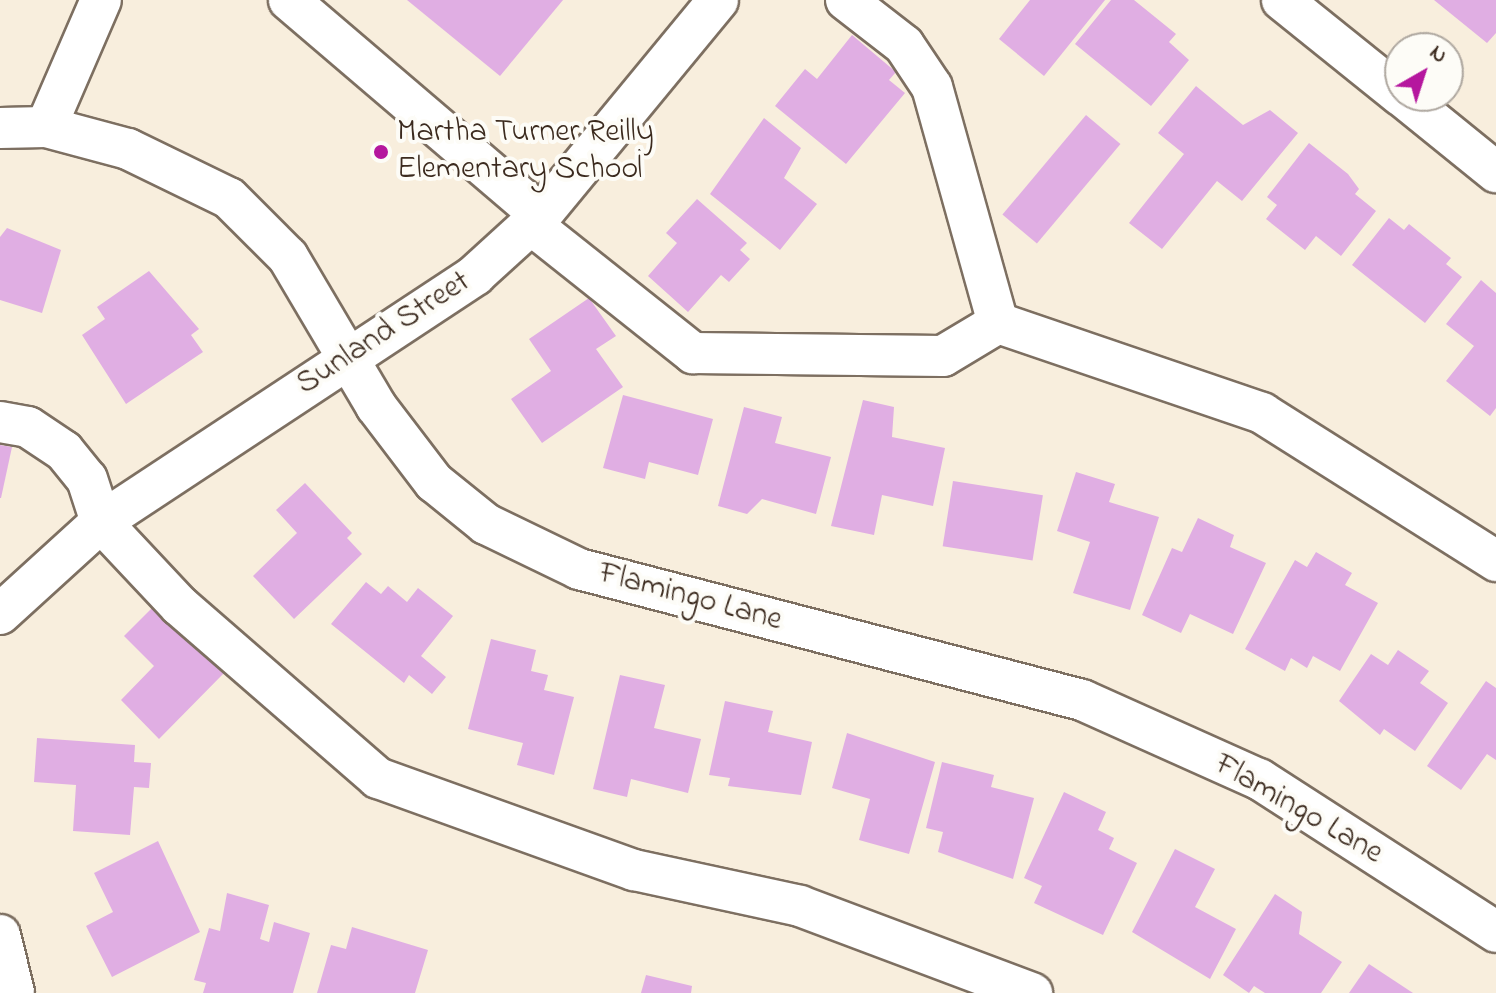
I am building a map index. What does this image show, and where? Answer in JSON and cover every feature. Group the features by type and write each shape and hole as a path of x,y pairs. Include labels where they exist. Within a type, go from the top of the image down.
{"street":[{"path":"46,127 101,0"},
{"path":"289,0 537,220 693,353 943,356 998,323 1262,413 1496,561"},
{"name":"Sunland Street","path":"0,614 101,522 251,417 353,358 475,275 537,220 718,0"},
{"path":"846,0 904,45 932,87 998,323"},
{"path":"1282,0 1384,81"},
{"path":"1422,112 1496,172"},
{"name":"Flamingo Lane","path":"0,128 46,127 128,149 229,198 288,257 353,358 376,406 434,482 486,524 579,569 1082,700 1259,779 1496,932"},
{"path":"0,422 28,427 64,451 87,479 101,522 180,606 378,778 634,870 800,906 1032,993"},
{"path":"0,935 14,993"}],"building":[{"path":"407,0 563,0 500,76"},
{"path":"1030,0 1105,0 1044,76 999,39"},
{"path":"1111,0 1134,0 1176,34 1169,42 1189,60 1151,106 1075,44"},
{"path":"1434,0 1496,0 1496,33 1487,43"},
{"path":"852,35 896,72 889,80 905,93 846,164 775,106 805,69 817,79"},
{"path":"1196,86 1243,125 1270,110 1298,133 1242,201 1217,181 1162,249 1129,223 1184,154 1158,133"},
{"path":"1086,115 1120,144 1037,244 1002,215"},
{"path":"764,118 801,148 784,178 817,204 780,250 710,194"},
{"path":"1309,143 1348,174 1359,189 1355,194 1376,211 1341,256 1316,236 1305,250 1266,219 1277,205 1267,197"},
{"path":"697,199 747,243 740,250 750,259 729,282 721,275 688,312 648,276 677,243 666,233"},
{"path":"1389,218 1404,230 1409,224 1451,258 1446,264 1462,277 1425,323 1352,265"},
{"path":"7,228 61,250 42,313 0,300 0,237"},
{"path":"149,271 199,329 191,335 203,352 126,404 82,335 105,319 97,307"},
{"path":"1481,280 1496,293 1496,408 1490,416 1446,381 1474,346 1446,324"},
{"path":"589,298 616,336 596,349 623,387 542,443 511,399 551,371 529,339"},
{"path":"623,395 713,419 698,475 649,462 645,479 603,468"},
{"path":"863,400 894,407 892,437 945,448 933,506 882,495 874,535 831,526"},
{"path":"744,407 782,417 775,443 831,457 816,514 762,499 747,514 718,506"},
{"path":"0,445 12,447 1,498 0,498"},
{"path":"1076,472 1115,484 1109,502 1159,517 1130,610 1073,593 1090,542 1057,531"},
{"path":"953,481 1043,495 1033,560 943,546"},
{"path":"305,483 352,533 347,538 362,554 294,619 253,576 297,533 276,510"},
{"path":"1198,518 1234,535 1230,547 1266,563 1233,634 1190,614 1181,633 1142,615 1172,548 1182,552"},
{"path":"1316,552 1352,573 1345,585 1378,603 1340,671 1313,656 1307,668 1291,658 1285,671 1245,649 1295,560 1307,567"},
{"path":"366,582 381,594 388,586 407,602 418,588 453,616 421,656 446,677 432,694 409,675 404,683 331,624"},
{"path":"157,603 225,672 159,739 121,700 154,666 124,636"},
{"path":"491,639 536,650 531,671 548,675 544,690 574,697 554,775 517,765 523,743 468,729"},
{"path":"1398,650 1429,671 1420,683 1448,703 1415,751 1384,729 1380,735 1339,701 1371,654 1388,665"},
{"path":"620,675 665,685 654,728 701,739 688,793 631,779 627,797 593,789"},
{"path":"1486,681 1496,688 1496,760 1487,754 1461,790 1427,766"},
{"path":"725,701 773,711 768,732 812,742 801,795 728,786 730,778 709,775"},
{"path":"847,733 935,762 909,854 859,840 870,799 832,788"},
{"path":"37,738 135,745 134,762 151,763 149,788 134,787 130,835 73,831 76,785 34,782"},
{"path":"942,762 994,775 991,787 1034,798 1013,879 938,852 943,832 926,828"},
{"path":"1064,792 1106,812 1098,830 1114,838 1109,849 1137,863 1103,935 1034,903 1042,886 1024,878"},
{"path":"158,841 200,932 112,977 86,926 113,912 94,873"},
{"path":"1175,849 1215,869 1195,907 1236,929 1210,979 1132,932"},
{"path":"227,893 269,905 260,939 269,942 274,922 310,933 293,993 203,993 206,983 194,980 209,928 220,931"},
{"path":"1275,894 1302,912 1299,934 1342,962 1321,993 1265,993 1254,986 1249,993 1223,975"},
{"path":"352,927 428,950 415,993 317,993 331,945 346,949"},
{"path":"1369,964 1413,993 1349,993"},
{"path":"646,975 692,986 691,993 641,993"}],"place":[{"name":"Martha Turner Reilly Elementary School","path":"381,152"}]}
